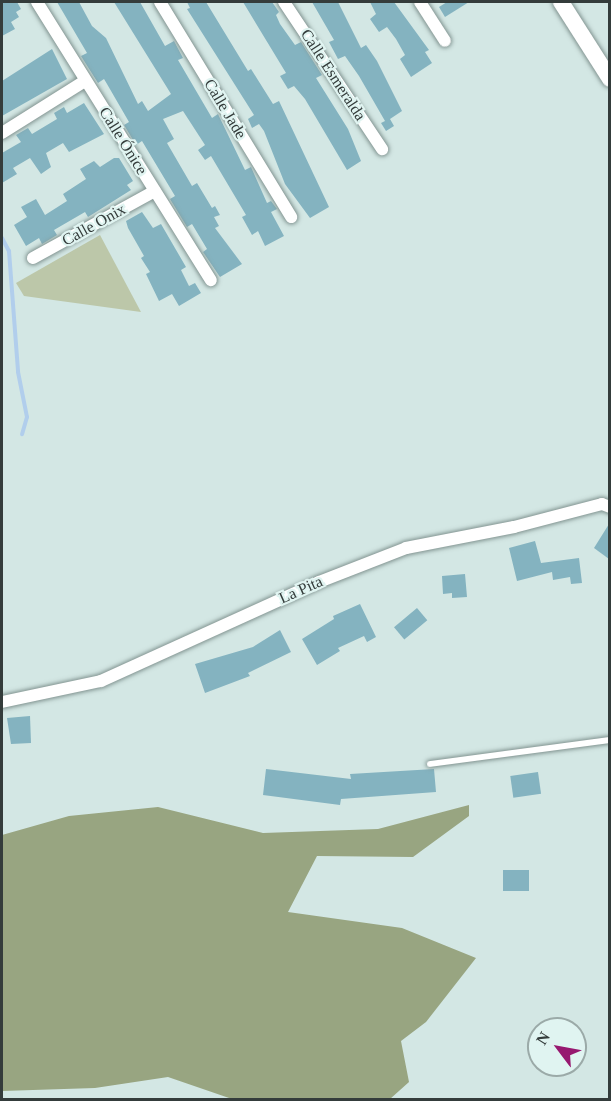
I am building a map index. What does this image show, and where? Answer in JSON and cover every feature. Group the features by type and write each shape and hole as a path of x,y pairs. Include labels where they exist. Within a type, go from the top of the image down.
{"main road":[{"path":"561,2 609,79"}],"street":[{"name":"Calle Ónice","path":"37,2 211,280"},
{"name":"Calle Jade","path":"160,2 291,217"},
{"name":"Calle Esmeralda","path":"284,2 382,149"},
{"path":"420,2 445,41"},
{"path":"2,133 85,81"},
{"name":"Calle Onix","path":"33,258 155,191"},
{"name":"La Pita","path":"2,702 101,681 319,582 406,548 602,504 609,507"}],"lane":[{"path":"430,764 609,740"}],"green space":[{"path":"100,235 141,312 24,296 16,283"},
{"path":"469,805 469,816 413,857 317,856 288,912 402,928 476,958 426,1022 401,1041 409,1082 390,1099 232,1099 168,1077 95,1088 2,1091 2,835 69,816 158,807 263,833 378,829"}],"building":[{"path":"2,2 17,2 21,9 16,12 19,17 11,22 15,29 2,36"},
{"path":"57,2 79,2 92,26 106,38 138,104 142,101 148,111 171,94 114,2 140,2 165,46 174,41 183,58 178,60 212,118 218,114 245,170 251,167 267,203 271,201 277,209 271,212 284,236 265,246 258,231 252,235 242,217 246,215 211,156 205,160 198,150 205,145 183,111 163,119 174,139 167,143 192,186 197,183 212,208 215,206 220,215 214,217 219,226 215,228 242,264 220,277 203,252 207,249 192,224 187,227 170,199 175,196 142,141 136,145 124,125 129,122 104,79 98,83 81,56 87,53"},
{"path":"187,2 206,2 248,71 251,69 273,104 279,101 329,207 310,218 285,184 264,131 259,124 252,128 248,119 254,115 187,9 190,8"},
{"path":"243,2 272,2 279,12 276,15 280,24 295,45 301,42 322,75 316,78 348,129 361,161 347,170 305,99 294,86 288,89 280,76 286,73"},
{"path":"312,2 338,2 361,48 366,45 377,61 402,111 390,119 394,126 386,131 381,123 385,121 359,76 345,56 338,59 329,42 334,40"},
{"path":"370,2 394,2 429,50 425,52 432,63 411,77 400,59 405,55 396,39 387,27 379,32 370,19 376,14"},
{"path":"447,2 469,2 445,17 439,7"},
{"path":"52,49 67,79 2,116 2,81"},
{"path":"84,103 104,134 69,152 63,143 46,153 51,167 41,174 30,158 13,168 17,174 2,183 2,153 21,142 16,135 28,128 32,134 57,119 54,113 64,107 67,113"},
{"path":"114,158 119,158 133,181 127,185 131,190 88,217 85,212 54,230 57,235 42,244 39,238 26,246 14,225 27,217 21,207 36,199 45,215 67,201 63,194 86,179 80,169 94,161 100,167"},
{"path":"142,212 153,228 161,224 186,267 181,270 189,286 195,283 201,293 179,306 172,294 159,301 146,274 150,272 141,258 144,256 126,221"},
{"path":"609,524 609,559 594,548"},
{"path":"535,541 541,563 579,558 582,583 571,584 570,577 553,580 552,572 517,581 509,548"},
{"path":"465,574 467,597 452,598 452,593 443,594 442,576"},
{"path":"360,604 376,637 367,642 364,636 338,648 340,651 317,665 302,639 334,619 333,616"},
{"path":"417,608 427,620 404,640 394,627"},
{"path":"280,630 291,652 248,673 250,676 205,693 195,664 253,647"},
{"path":"30,716 31,743 11,744 7,718"},
{"path":"266,769 351,779 350,774 434,769 436,792 341,799 340,805 263,795"},
{"path":"538,772 541,794 513,798 510,776"},
{"path":"503,870 529,870 529,891 503,891"}],"waterway":[{"path":"2,238 9,251 18,372 27,417 22,434"}]}
